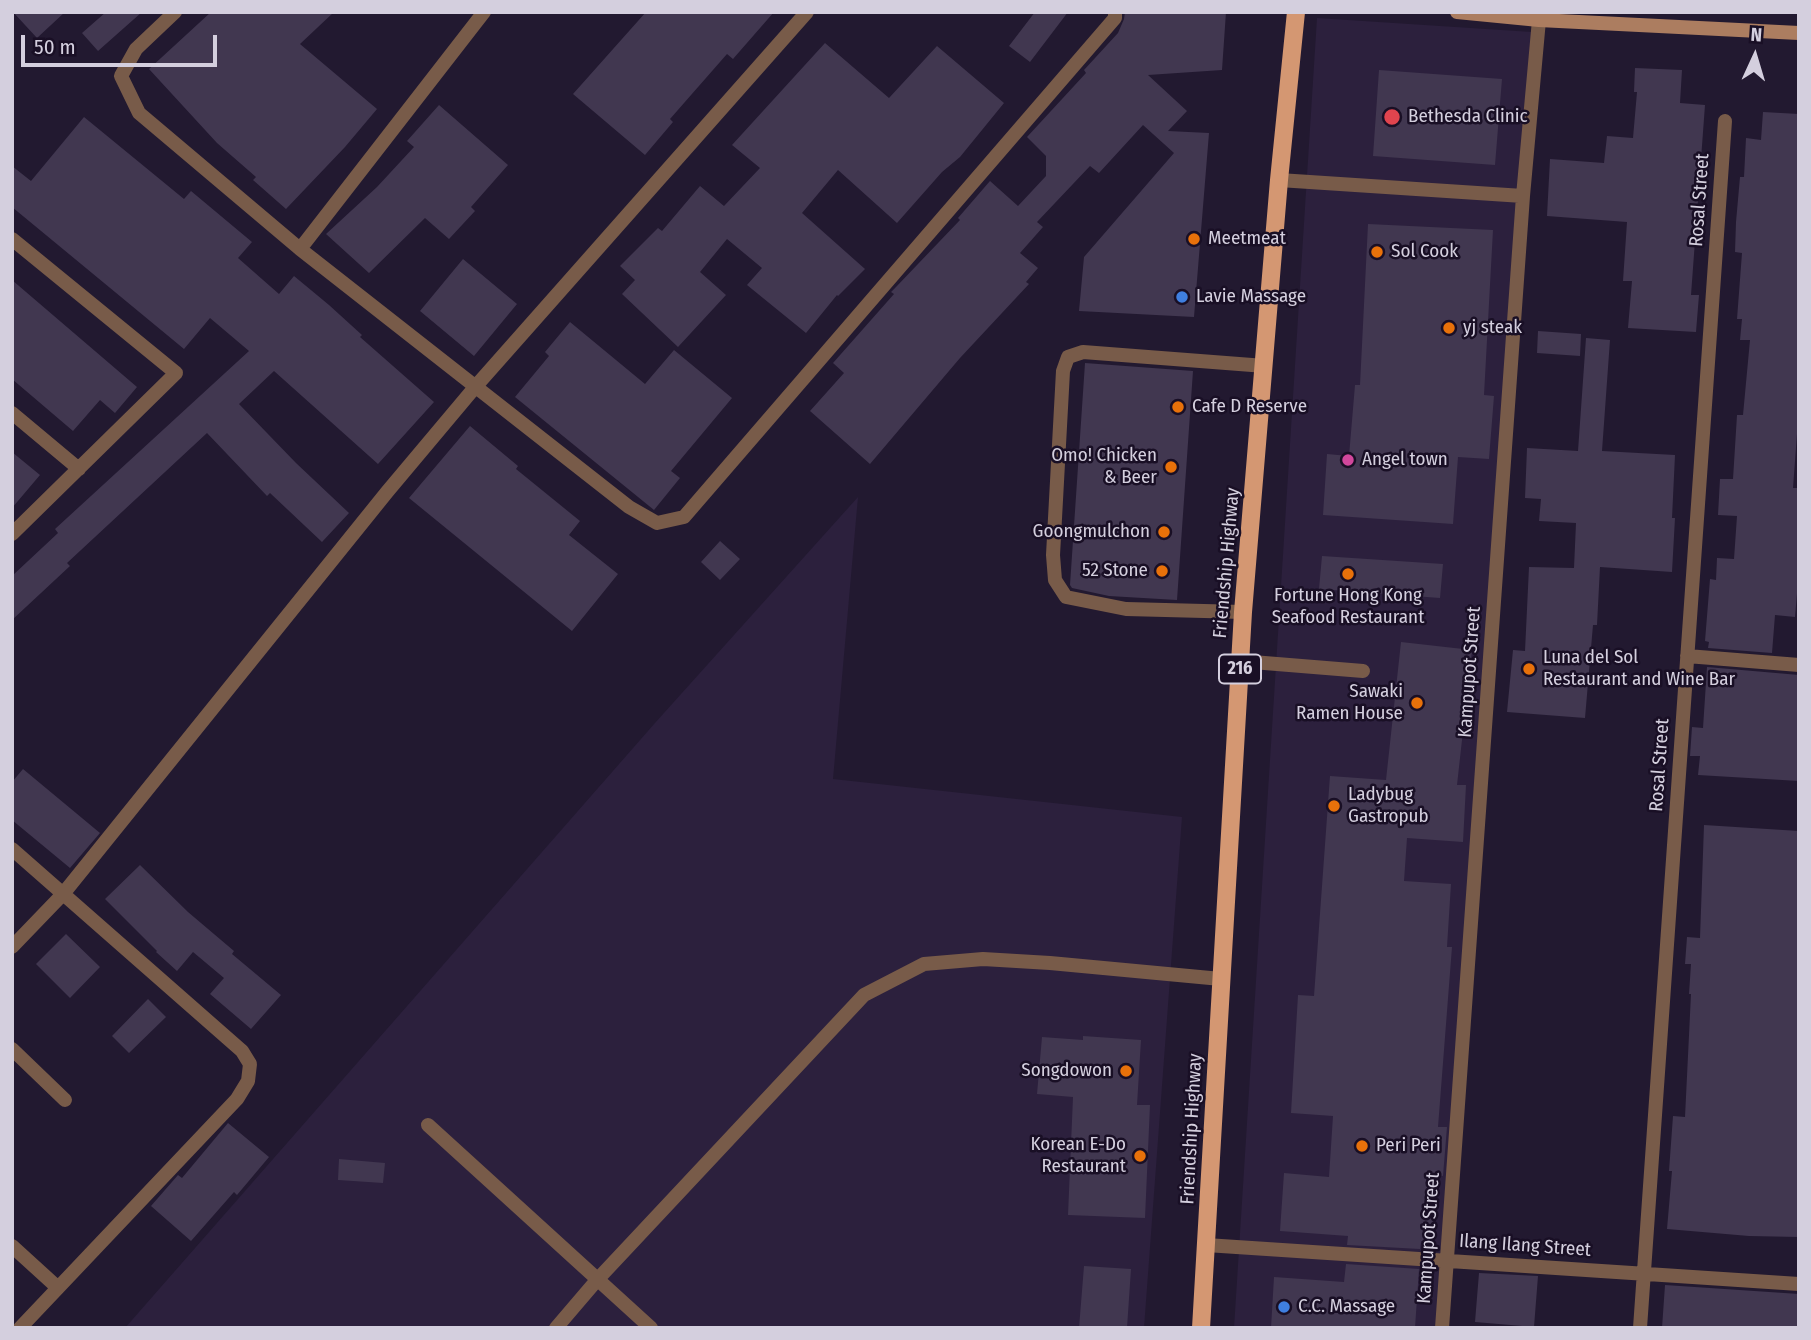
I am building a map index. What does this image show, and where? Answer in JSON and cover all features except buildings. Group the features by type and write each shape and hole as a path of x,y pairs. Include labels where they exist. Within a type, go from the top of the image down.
{"main road":[{"name":"Friendship Highway","path":"1201,1328 1243,612 1279,180 1296,12"},
{"path":"1457,12 1539,20 1799,33"}],"street":[{"path":"174,12 136,49 121,76 139,113 300,249 629,507 657,523 684,517 1115,18 1115,12"},
{"path":"300,249 484,12"},
{"path":"12,947 63,894 387,492 476,386 807,12"},
{"name":"Kampupot Street","path":"1443,1328 1523,196 1539,20"},
{"name":"Rosal Street","path":"1640,1328 1725,121"},
{"path":"1279,180 1523,196"},
{"path":"12,239 176,373 12,534"},
{"path":"1243,612 1126,609 1066,597 1055,580 1053,555 1063,371 1068,357 1083,352 1265,366"},
{"path":"12,412 79,469"},
{"path":"1688,656 1799,665"},
{"path":"1240,661 1363,671"},
{"path":"12,849 242,1051 250,1064 248,1081 237,1099 20,1328"},
{"path":"556,1328 597,1280 864,996 924,964 983,959 1050,962 1221,979"},
{"path":"12,1049 65,1100"},
{"path":"428,1125 651,1328"},
{"name":"Ilang Ilang Street","path":"1206,1245 1799,1284"},
{"path":"12,1246 57,1287"}],"shaded area":[{"path":"1317,18 1532,32 1438,1328 1234,1328"},
{"path":"858,497 833,779 1182,817 1144,1328 125,1328 655,723"}],"place":[{"name":"Bethesda Clinic","path":"1392,117"},
{"name":"Meetmeat","path":"1194,239"},
{"name":"Sol Cook","path":"1377,252"},
{"name":"Lavie Massage","path":"1182,297"},
{"name":"yj steak","path":"1449,328"},
{"name":"Cafe D Reserve","path":"1178,407"},
{"name":"Angel town","path":"1348,460"},
{"name":"Omo! Chicken & Beer","path":"1171,467"},
{"name":"Goongmulchon","path":"1164,532"},
{"name":"52 Stone","path":"1162,571"},
{"name":"Fortune Hong Kong Seafood Restaurant","path":"1348,574"},
{"name":"Luna del Sol Restaurant and Wine Bar","path":"1529,669"},
{"name":"Sawaki Ramen House","path":"1417,703"},
{"name":"Ladybug Gastropub","path":"1334,806"},
{"name":"Songdowon","path":"1126,1071"},
{"name":"Peri Peri","path":"1362,1146"},
{"name":"Korean E-Do Restaurant","path":"1140,1156"},
{"name":"C.C. Massage","path":"1284,1307"}]}
